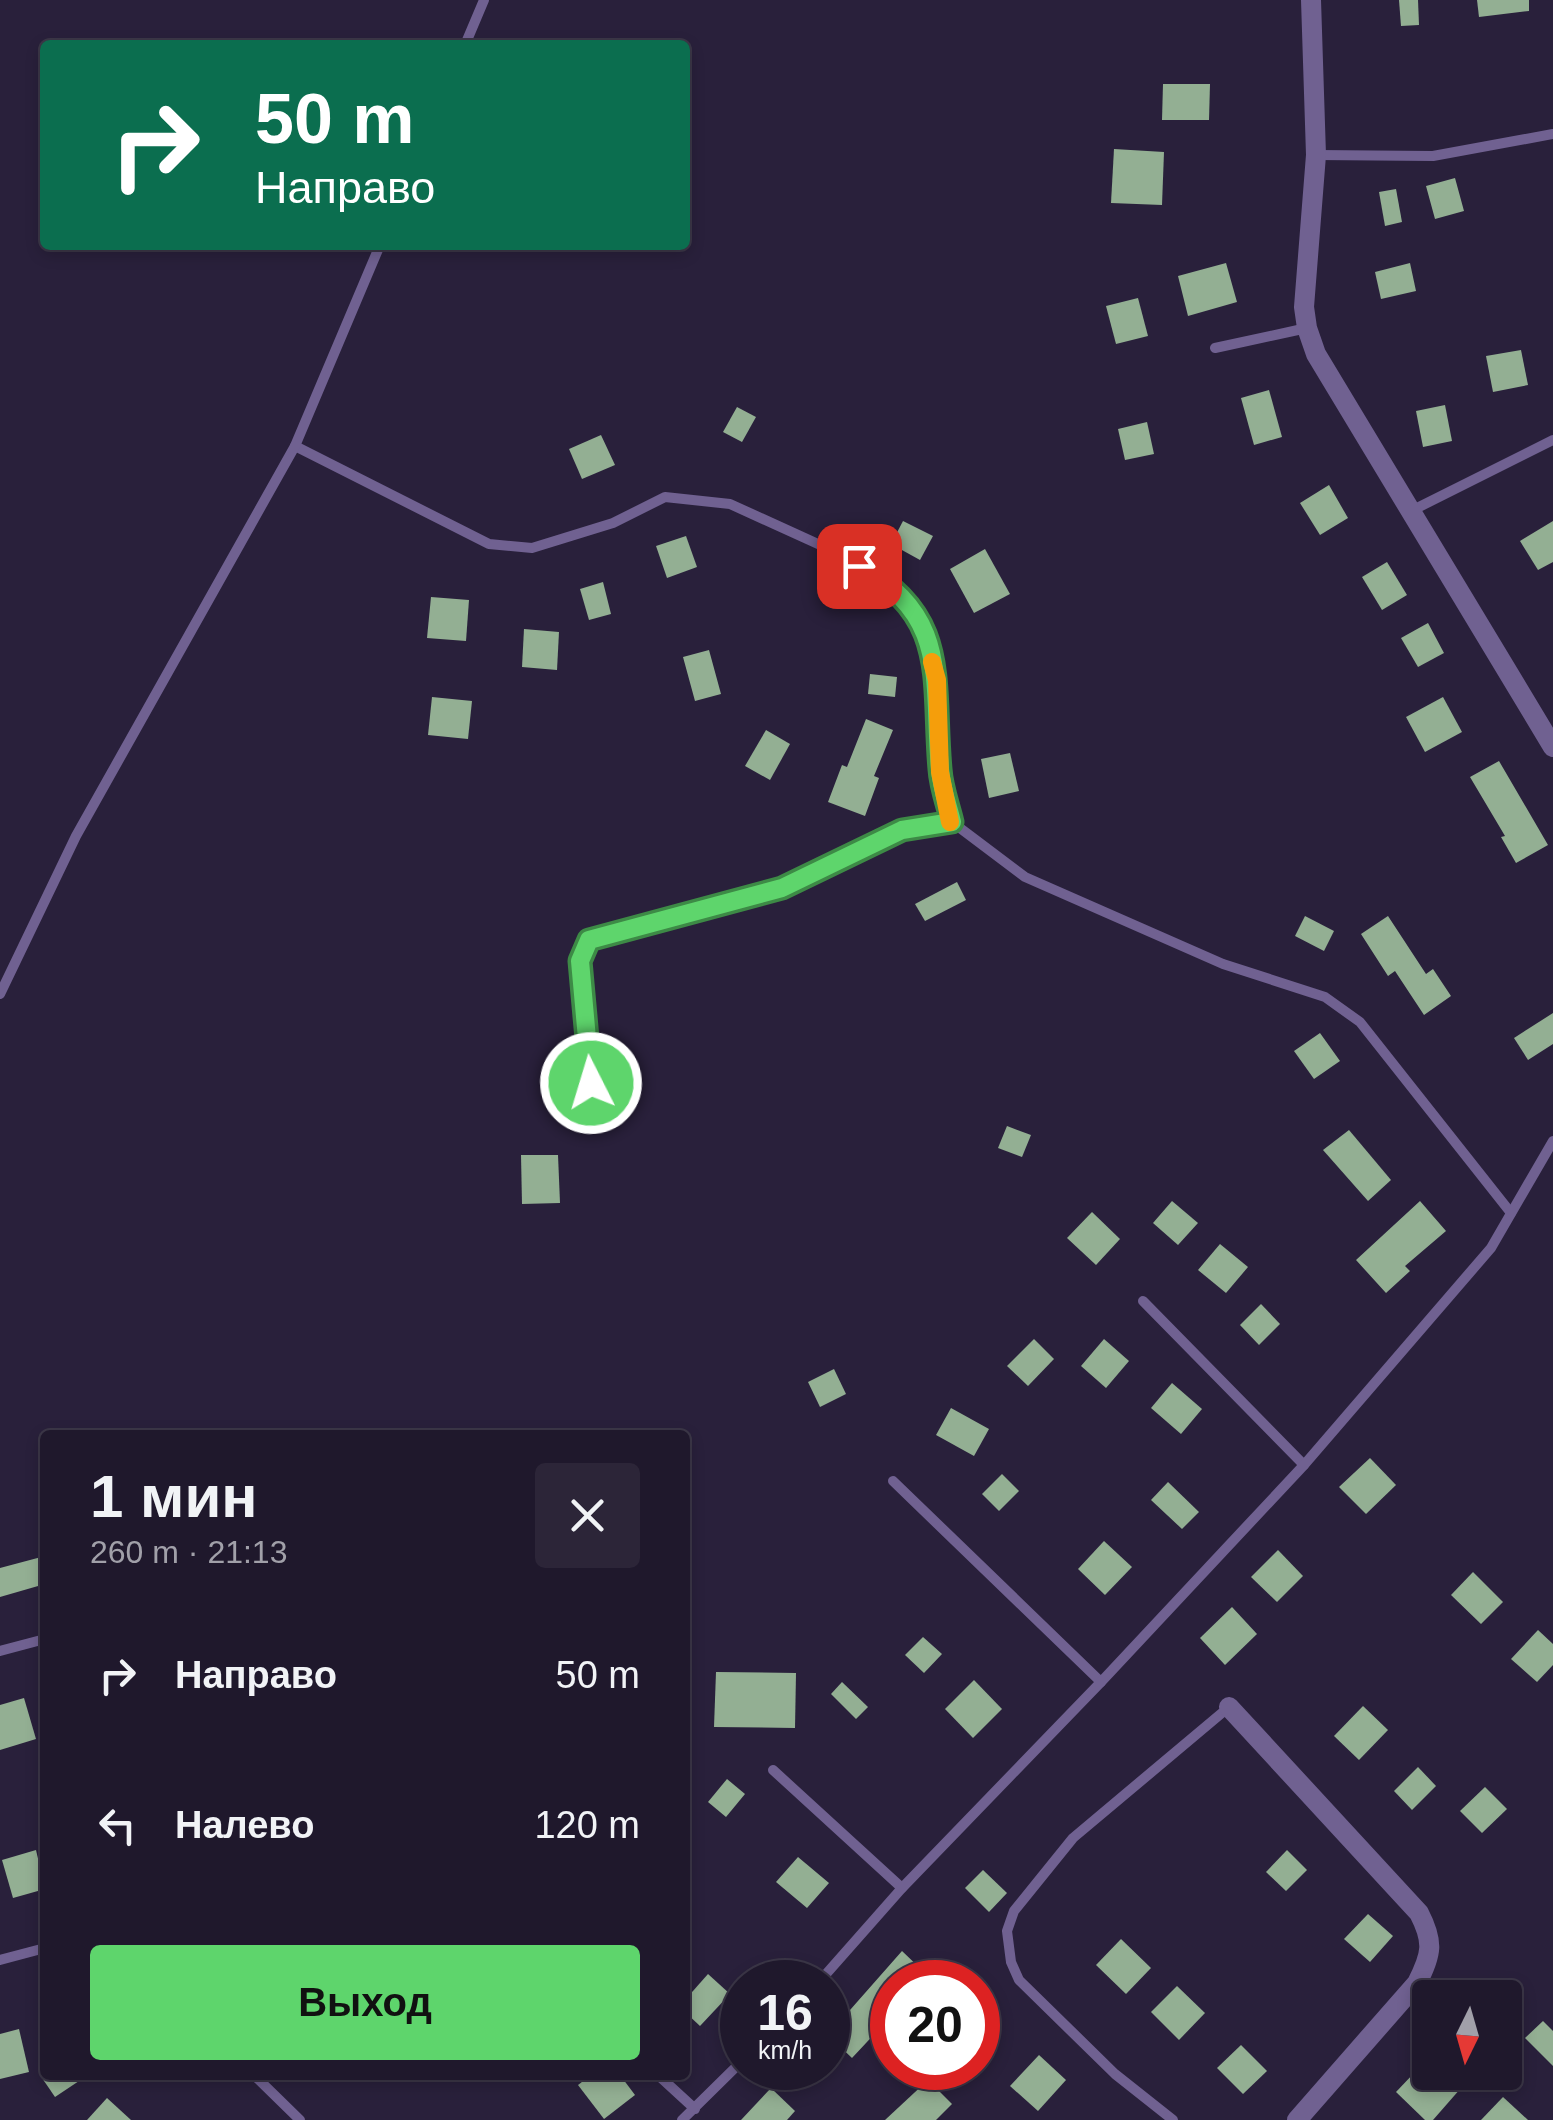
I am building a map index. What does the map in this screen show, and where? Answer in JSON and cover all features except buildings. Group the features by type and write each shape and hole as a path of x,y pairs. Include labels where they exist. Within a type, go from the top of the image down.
{"street":[{"path":"1311,0 1316,155 1304,307 1307,328 1316,354 1553,747"},
{"path":"1228,1707 1420,1912 1430,1934 1429,1960 1417,1983 1297,2120"}],"lane":[{"path":"467,40 484,0"},
{"path":"1316,155 1433,156 1553,134"},
{"path":"0,994 76,836 295,446 378,250"},
{"path":"1216,348 1307,328"},
{"path":"1410,512 1553,440"},
{"path":"295,446 489,544 532,548 613,523 665,498 681,499 730,504 829,549 889,582 920,618 933,664 940,772 952,822 1025,877 1223,964 1325,997 1360,1022 1511,1213"},
{"path":"591,1083 580,961 589,940 782,888 902,830 952,822"},
{"path":"838,1960 902,1888 1304,1465 1491,1248 1553,1141"},
{"path":"1143,1301 1304,1465"},
{"path":"893,1482 1101,1682"},
{"path":"0,1650 40,1640"},
{"path":"1173,2120 1115,2074 1019,1980 1010,1962 1007,1930 1014,1911 1073,1838 1228,1707"},
{"path":"773,1770 902,1888"},
{"path":"0,1960 40,1949"},
{"path":"259,2080 300,2120"},
{"path":"663,2080 696,2110"},
{"path":"682,2120 720,2084"}],"slow traffic":[{"path":"932,662 937,680 940,772 950,822"}],"route":[{"path":"591,1083 580,961 589,940 782,888 902,830 952,822 940,772 937,680 920,618 889,582 859,566"}]}
